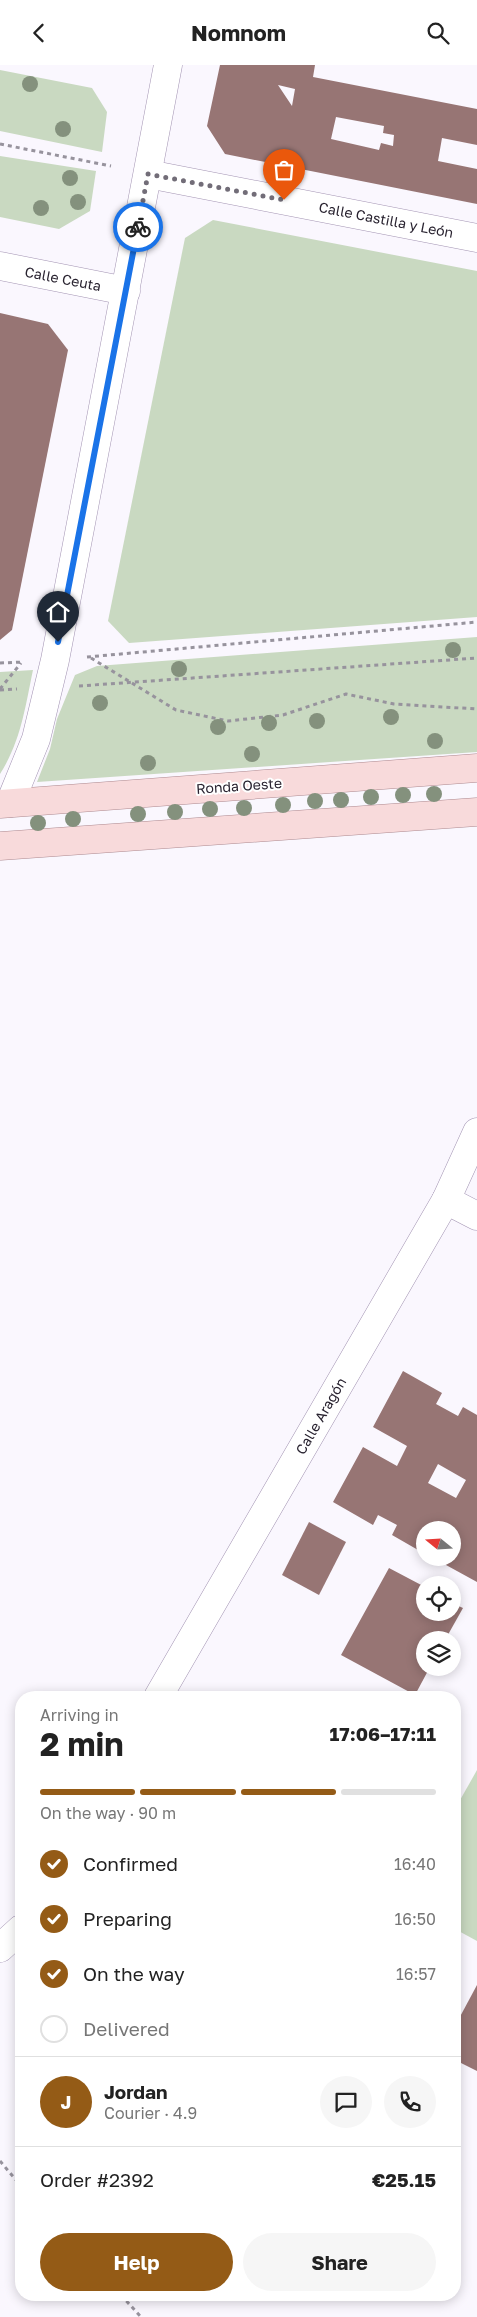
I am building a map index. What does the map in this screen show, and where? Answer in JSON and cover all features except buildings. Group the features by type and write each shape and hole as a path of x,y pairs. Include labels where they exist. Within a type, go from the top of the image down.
{"main road":[{"name":"Ronda Oeste","path":"5,804 477,768"},
{"path":"0,846 477,812"}],"street":[{"path":"5,804 36,739 55,661 168,65"},
{"name":"Calle Castilla y León","path":"148,174 477,238"},
{"name":"Calle Ceuta","path":"0,266 126,291"},
{"name":"Calle Aragón","path":"161,1691 446,1200 477,1132"},
{"path":"446,1200 477,1216"},
{"path":"0,1948 15,1934"}],"path":[{"path":"0,144 111,167"},
{"path":"0,663 55,661 477,622"},
{"path":"90,657 176,710 228,721 283,715 346,694 394,704 477,709"},
{"path":"0,689 48,688 477,658"},
{"path":"0,689 21,662"},
{"path":"0,2161 15,2179"},
{"path":"126,2301 141,2317"}],"green space":[{"path":"0,70 92,88 107,112 102,152 0,131"},
{"path":"0,156 96,171 90,211 59,229 0,217"},
{"path":"213,220 477,271 477,617 129,643 108,621 185,238"},
{"path":"477,637 477,752 37,782 50,749 57,719 75,675 97,666"},
{"path":"33,670 18,737 0,774 0,672"},
{"path":"477,1770 477,1941 461,1932 461,1798"}],"way so far":[{"path":"138,227 148,174 284,200"}],"route":[{"path":"58,642 138,227"}]}
